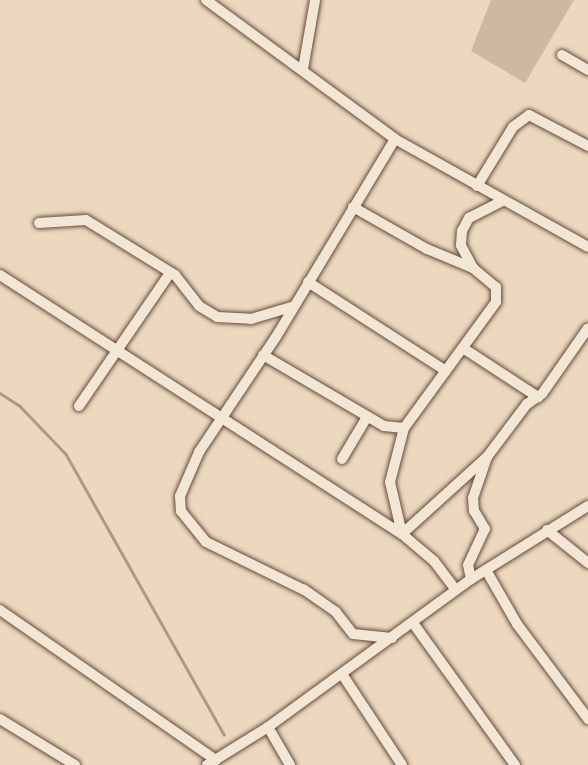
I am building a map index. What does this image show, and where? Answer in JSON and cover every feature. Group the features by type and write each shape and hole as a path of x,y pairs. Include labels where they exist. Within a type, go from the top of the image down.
{"street":[{"path":"206,0 395,139 588,247"},
{"path":"303,69 316,0"},
{"path":"562,55 588,70"},
{"path":"477,187 513,127 529,115 588,146"},
{"path":"392,638 353,634 336,612 304,590 206,542 181,511 180,496 187,475 221,418 264,355 395,139"},
{"path":"473,268 461,245 462,231 469,218 503,201"},
{"path":"353,208 427,249 473,268 491,280 497,294 463,348 404,428 390,482 402,534"},
{"path":"39,223 86,220 170,272 199,306 217,317 251,319 291,307"},
{"path":"79,406 170,272"},
{"path":"0,275 402,534 434,561 456,590"},
{"path":"308,282 446,372"},
{"path":"402,534 487,457 527,404 538,397 588,327"},
{"path":"463,348 538,397"},
{"path":"264,355 384,426 404,428"},
{"path":"342,459 367,417"},
{"path":"471,579 468,565 485,529 473,498 487,457"},
{"path":"0,610 211,763 268,727 471,579 588,506"},
{"path":"547,530 588,563"},
{"path":"486,570 517,624 588,719"},
{"path":"413,623 515,765"},
{"path":"342,674 402,765"},
{"path":"0,719 75,765"},
{"path":"268,727 290,765"}],"shaded area":[{"path":"491,0 574,0 525,83 471,51"}],"waterway":[{"path":"0,393 20,406 66,454 224,734"}]}
